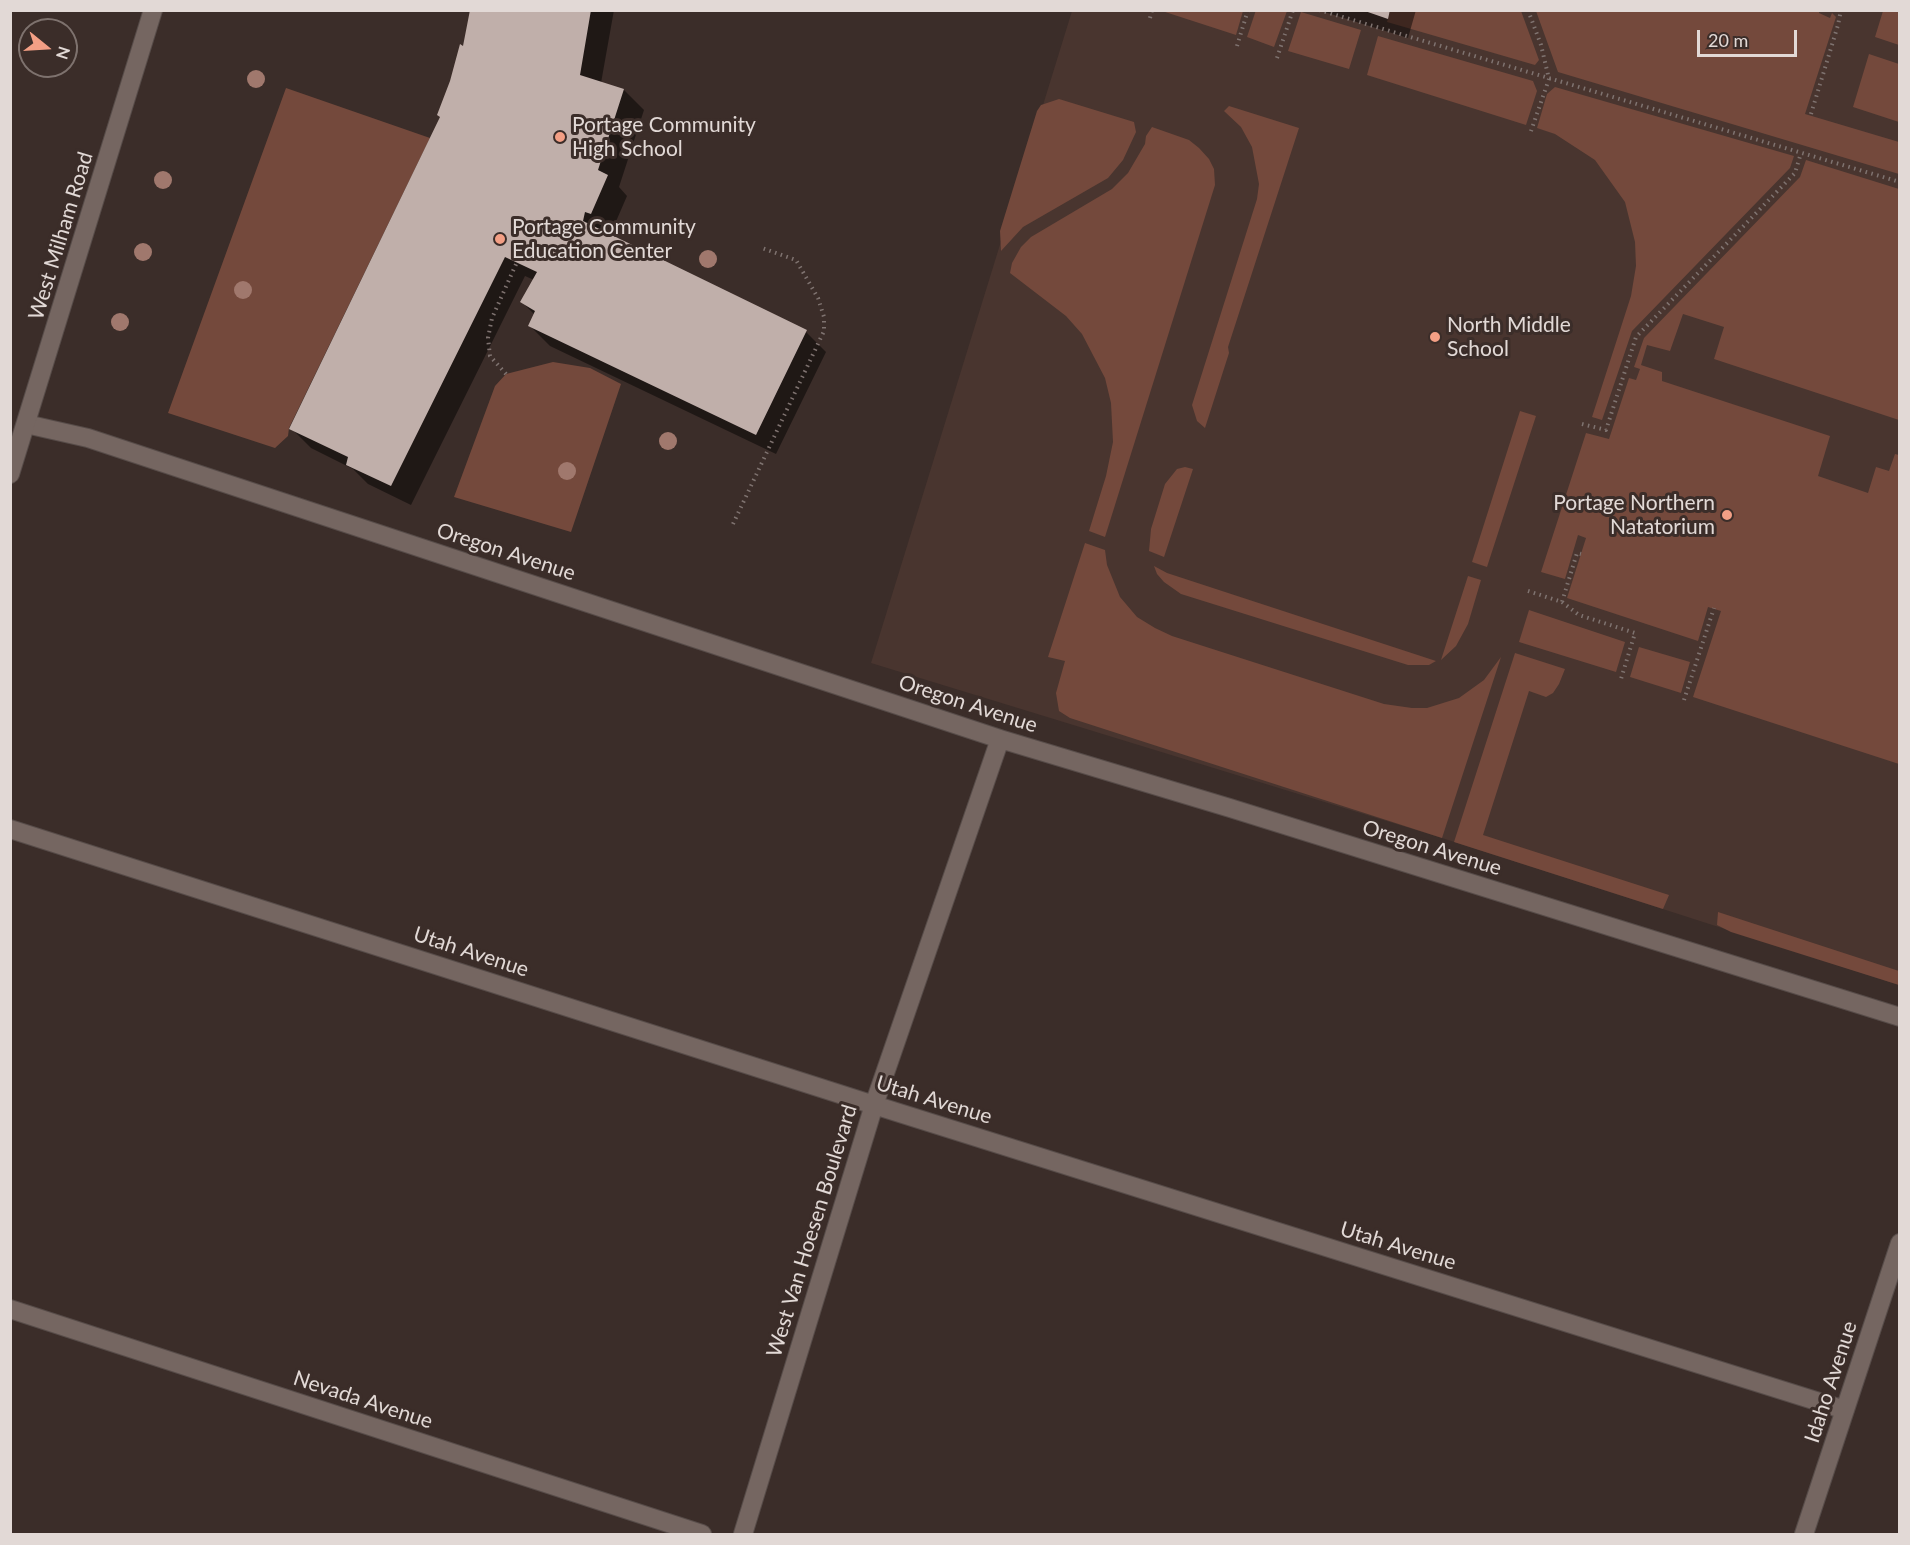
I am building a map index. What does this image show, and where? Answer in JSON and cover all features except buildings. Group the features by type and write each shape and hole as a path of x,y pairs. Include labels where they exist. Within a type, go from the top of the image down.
{"street":[{"name":"West Milham Road","path":"10,474 153,10"},
{"name":"Oregon Avenue","path":"26,424 88,438 1000,739 1230,808 1899,1017"},
{"name":"West Van Hoesen Boulevard","path":"743,1534 874,1105 1000,739"},
{"name":"Utah Avenue","path":"10,829 874,1105 1845,1410"},
{"name":"Idaho Avenue","path":"1804,1534 1899,1243"},
{"name":"Nevada Avenue","path":"10,1309 702,1534"}],"path":[{"path":"1150,18 1152,10"},
{"path":"1237,46 1248,10"},
{"path":"1277,58 1293,10"},
{"path":"1319,10 1899,182"},
{"path":"1528,10 1541,45 1549,79 1530,134"},
{"path":"1811,114 1841,10"},
{"path":"1582,424 1606,430 1636,337 1795,173 1801,153"},
{"path":"734,524 824,331 824,317 818,298 796,260 762,248"},
{"path":"506,374 490,356 488,338 492,318 517,262"},
{"path":"1562,602 1577,553 1581,554"},
{"path":"1528,591 1562,602 1579,615 1635,633 1621,679"},
{"path":"1684,700 1714,608"}],"shaded area":[{"path":"1159,10 1243,10 1243,11 1236,35"},
{"path":"1256,10 1287,11 1274,47 1247,37"},
{"path":"1819,10 1819,13 1830,18 1832,13 1836,17 1805,114 1899,142 1899,174 1558,72 1536,11"},
{"name":"North Middle School","path":"1072,11 1899,11 1899,985 1442,838 871,663"},
{"path":"1390,11 1521,11 1539,60 1535,65 1387,22"},
{"path":"1883,11 1899,11 1899,45 1875,37"},
{"path":"1301,12 1361,30 1349,69 1288,51"},
{"path":"1378,36 1533,81 1537,91 1526,125 1367,75"},
{"path":"1869,54 1899,64 1899,122 1853,107"},
{"path":"1555,87 1794,156 1790,168 1632,331 1602,420 1592,417 1631,296 1636,266 1635,242 1625,202 1595,160 1555,134 1537,128 1547,94"},
{"path":"286,88 430,138 289,428 288,436 275,448 168,413"},
{"path":"1059,99 1134,122 1136,132 1123,160 1108,178 1023,227 1001,251 1000,231 1037,111 1041,105"},
{"path":"1229,106 1299,128 1228,347 1229,353 1205,428 1197,421 1192,405 1257,199 1259,184 1252,147 1241,127 1224,111"},
{"path":"1152,127 1189,140 1199,148 1214,169 1215,185 1105,537 1089,531 1106,476 1113,442 1111,403 1105,378 1082,334 1066,316 1010,273 1012,263 1021,247 1031,237 1112,189 1128,173"},
{"path":"1806,160 1899,189 1899,420 1714,359 1724,327 1683,314 1670,351 1647,345 1641,365 1662,372 1662,381 1830,436 1818,476 1868,493 1876,467 1889,471 1895,454 1899,455 1899,764 1693,697 1721,611 1708,607 1698,641 1567,598 1586,538 1578,535 1565,579 1541,572 1586,433 1609,439 1629,378 1636,380 1640,369 1634,367 1644,338 1800,177"},
{"path":"553,362 590,368 621,384 571,532 454,497 495,386 506,374"},
{"path":"1520,411 1536,416 1487,567 1472,562"},
{"path":"1185,467 1193,469 1164,557 1149,551 1151,529 1165,484 1177,469"},
{"path":"1085,543 1105,550 1107,565 1120,597 1137,617 1155,628 1172,636 1384,704 1427,708 1459,698 1484,680 1501,657 1442,838 1070,718 1059,711 1056,693 1065,661 1048,657"},
{"path":"1154,566 1167,573 1436,661 1429,665 1408,665 1181,594 1164,582"},
{"path":"1468,576 1481,580 1468,624 1456,646 1441,660"},
{"path":"1529,610 1625,642 1616,672 1519,642"},
{"path":"1639,647 1690,662 1681,693 1630,677"},
{"path":"1515,653 1565,669 1553,693 1546,697 1529,691 1483,835 1669,895 1663,909 1454,842"},
{"path":"1718,912 1899,971 1899,985 1731,932 1717,925"}],"place":[{"name":"Portage Community High School","path":"560,137"},
{"name":"Portage Community Education Center","path":"500,239"},
{"name":"North Middle School","path":"1435,337"},
{"name":"Portage Northern Natatorium","path":"1727,515"}]}
